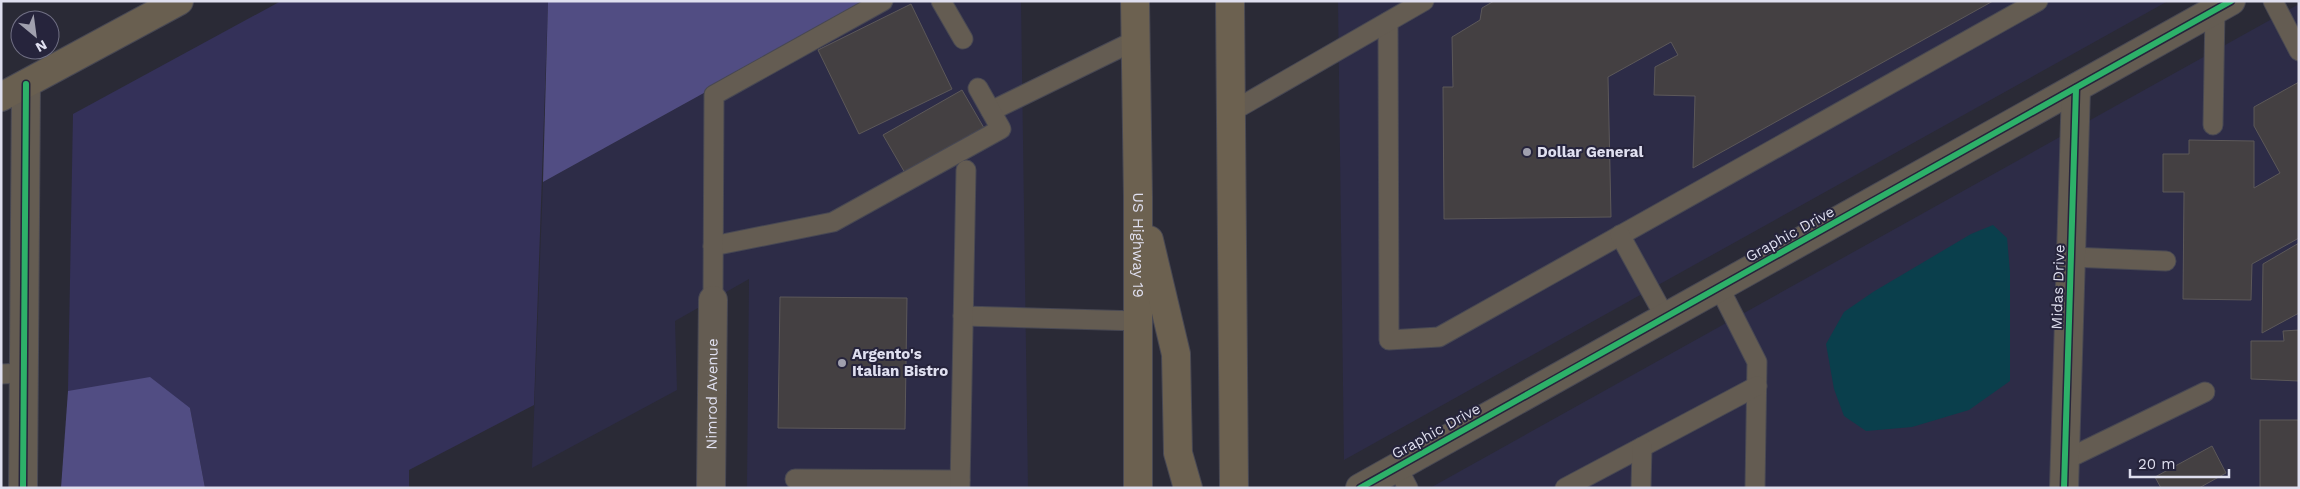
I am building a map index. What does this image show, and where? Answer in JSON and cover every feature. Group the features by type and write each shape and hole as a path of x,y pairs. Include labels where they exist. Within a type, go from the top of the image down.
{"highway":[{"name":"US Highway 19","path":"1135,1 1138,197 1138,488"},
{"path":"1230,1 1234,488"},
{"path":"1138,197 1176,354 1178,453 1188,488"}],"street":[{"path":"1,97 179,1"},
{"name":"Graphic Drive","path":"1360,488 1403,477 1665,317 2223,6"},
{"path":"23,488 13,374 26,84"},
{"name":"Midas Drive","path":"2064,488 2076,88"},
{"name":"Nimrod Avenue","path":"711,488 713,300"}],"lane":[{"path":"713,300 714,94 883,1"},
{"path":"941,1 963,40"},
{"path":"1388,22 1389,340 1439,337 2038,1"},
{"path":"2273,1 2299,51"},
{"path":"1231,112 1388,22 1413,4"},
{"path":"2213,125 2223,6"},
{"path":"991,111 1136,40"},
{"path":"714,246 834,222 1001,129 978,88"},
{"path":"795,479 863,483 960,484 966,170"},
{"path":"1620,235 1665,317"},
{"path":"2071,257 2166,261"},
{"path":"1720,287 1757,362 1755,488"},
{"path":"963,316 1138,321"},
{"path":"1566,488 1757,386"},
{"path":"2065,460 2204,392"},
{"path":"1641,488 1642,447"}],"shaded area":[{"path":"281,1 548,1 534,405 409,470 409,488 205,488 190,408 68,391 73,114"},
{"path":"548,1 870,1 543,182"},
{"path":"870,1 1021,1 1028,488 747,488 749,279 675,321 677,390 532,468 543,182"},
{"path":"1338,1 2168,1 1344,460"},
{"path":"2299,4 2299,488 1430,488 2058,138"},
{"path":"150,377 190,408 205,488 61,488 68,391"}],"water":[{"path":"1993,225 2007,238 2010,272 2010,381 1969,410 1912,427 1866,431 1844,416 1834,389 1826,344 1844,312 1873,292 1971,234"}],"building":[{"path":"1494,1 1993,1 1693,168 1695,96 1654,95 1655,67 1678,55 1671,42 1608,77 1611,217 1444,219 1443,87 1453,87 1452,37 1480,20 1482,8"},
{"path":"911,4 952,89 859,134 818,50"},
{"path":"2299,82 2299,238 2252,264 2251,300 2183,299 2184,192 2163,192 2163,154 2189,154 2189,140 2254,141 2254,188 2280,173 2254,126 2254,107"},
{"path":"962,90 984,128 905,173 883,135"},
{"path":"2299,243 2299,313 2262,333 2263,264"},
{"name":"Argento's Italian Bistro","path":"780,297 907,298 905,429 778,428"},
{"path":"2299,330 2299,381 2251,379 2251,341 2284,341 2283,331"},
{"path":"2260,420 2299,420 2299,488 2260,488"},
{"path":"2212,446 2226,473 2199,488 2161,488 2155,477"}],"cycle path":[{"path":"1360,488 2231,1"},
{"path":"23,488 26,84"},
{"path":"2064,488 2076,88"}],"place":[{"name":"Dollar General","path":"1527,152"},
{"name":"Argento's Italian Bistro","path":"842,363"}]}
